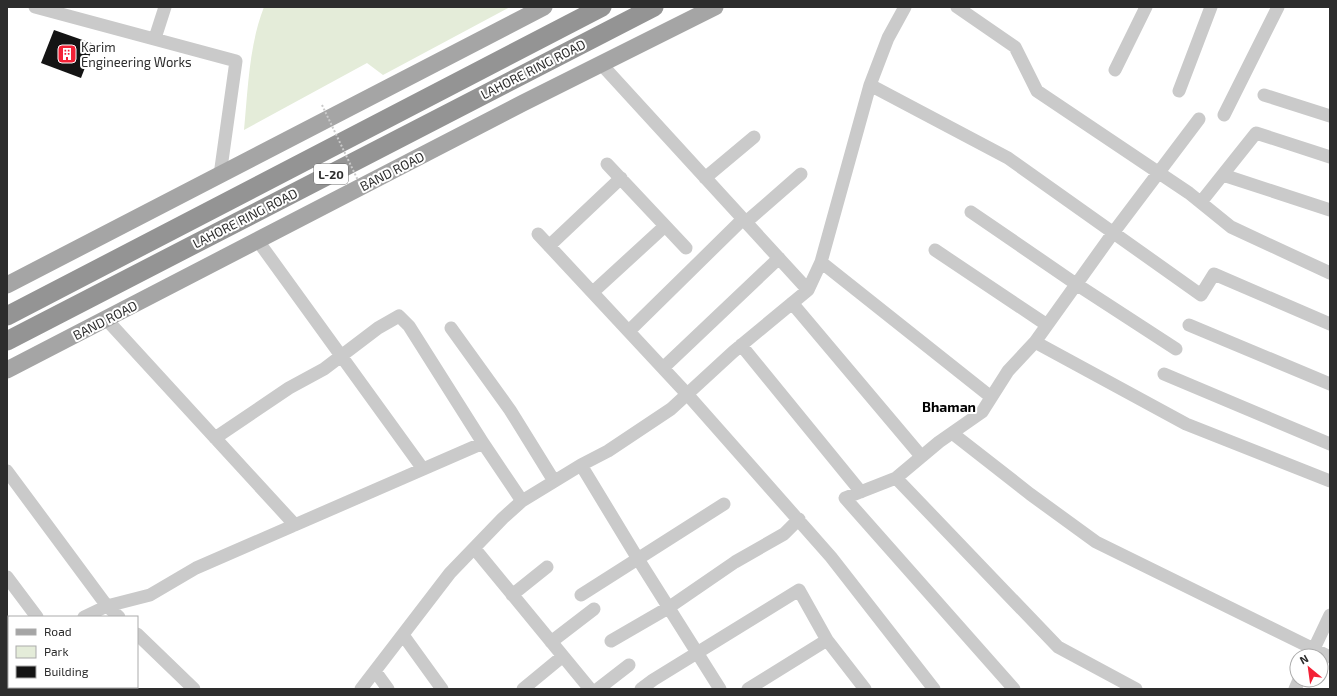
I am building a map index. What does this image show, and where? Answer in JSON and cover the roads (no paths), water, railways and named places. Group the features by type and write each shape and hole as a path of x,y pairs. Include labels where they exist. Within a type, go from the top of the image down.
{"highway":[{"name":"LAHORE RING ROAD","path":"7,316 602,7"},
{"name":"LAHORE RING ROAD","path":"7,341 654,7"}],"main road":[{"path":"7,285 544,7"},
{"name":"BAND ROAD","path":"7,370 523,103 602,65 715,7"}],"street":[{"path":"35,7 236,61 220,174"},
{"path":"155,38 165,7"},
{"path":"361,689 450,573 503,518 522,501 581,465 608,451 671,409 741,345 808,290 821,262 870,85 888,38 905,7"},
{"path":"957,7 1015,47 1037,91 1201,202 1231,227 1330,273"},
{"path":"1115,70 1146,7"},
{"path":"1179,91 1211,7"},
{"path":"1224,115 1278,7"},
{"path":"602,65 808,290"},
{"path":"870,85 1008,158 1201,295 1214,274 1330,324"},
{"path":"1264,95 1330,116"},
{"path":"1014,689 845,498 896,478 921,456 982,412 1008,371 1035,342 1113,232 1198,119"},
{"path":"1201,202 1256,133 1330,157"},
{"path":"705,178 754,137"},
{"path":"607,164 686,248"},
{"path":"629,331 745,221 801,174"},
{"path":"1223,176 1330,210"},
{"path":"549,246 621,178"},
{"path":"971,212 1076,284 1176,349"},
{"path":"593,292 665,226"},
{"path":"538,234 688,394 799,519 831,557 934,689"},
{"path":"258,241 423,469"},
{"path":"935,250 1047,325"},
{"path":"663,368 779,258"},
{"path":"821,262 991,397"},
{"path":"792,303 921,456"},
{"path":"215,438 289,388 324,369 378,328 399,316 409,326 483,443 522,501"},
{"path":"106,319 295,525"},
{"path":"1189,325 1330,384"},
{"path":"451,328 510,410 554,481"},
{"path":"1035,342 1186,424 1330,481"},
{"path":"741,345 861,492"},
{"path":"1164,374 1330,444"},
{"path":"952,433 1030,494 1096,542 1304,648"},
{"path":"86,616 107,606 150,595 196,568 483,443"},
{"path":"581,465 696,654 720,689"},
{"path":"7,471 107,606 117,616"},
{"path":"896,478 1058,647 1136,689"},
{"path":"581,595 724,504"},
{"path":"610,641 668,608 735,562 784,534 799,519"},
{"path":"474,548 590,689"},
{"path":"512,595 546,567"},
{"path":"7,577 36,616"},
{"path":"647,687 696,654 799,590 827,640 865,689"},
{"path":"551,642 594,610"},
{"path":"1314,648 1330,615"},
{"path":"138,635 194,689"},
{"path":"403,635 442,689"},
{"path":"748,689 827,640"},
{"path":"523,689 563,656"},
{"path":"598,689 629,665"},
{"path":"375,671 388,689"}],"place":[{"name":"Karim Engineering Works","path":"67,54"}],"district":[{"name":"Bhaman","path":"949,406"}]}
